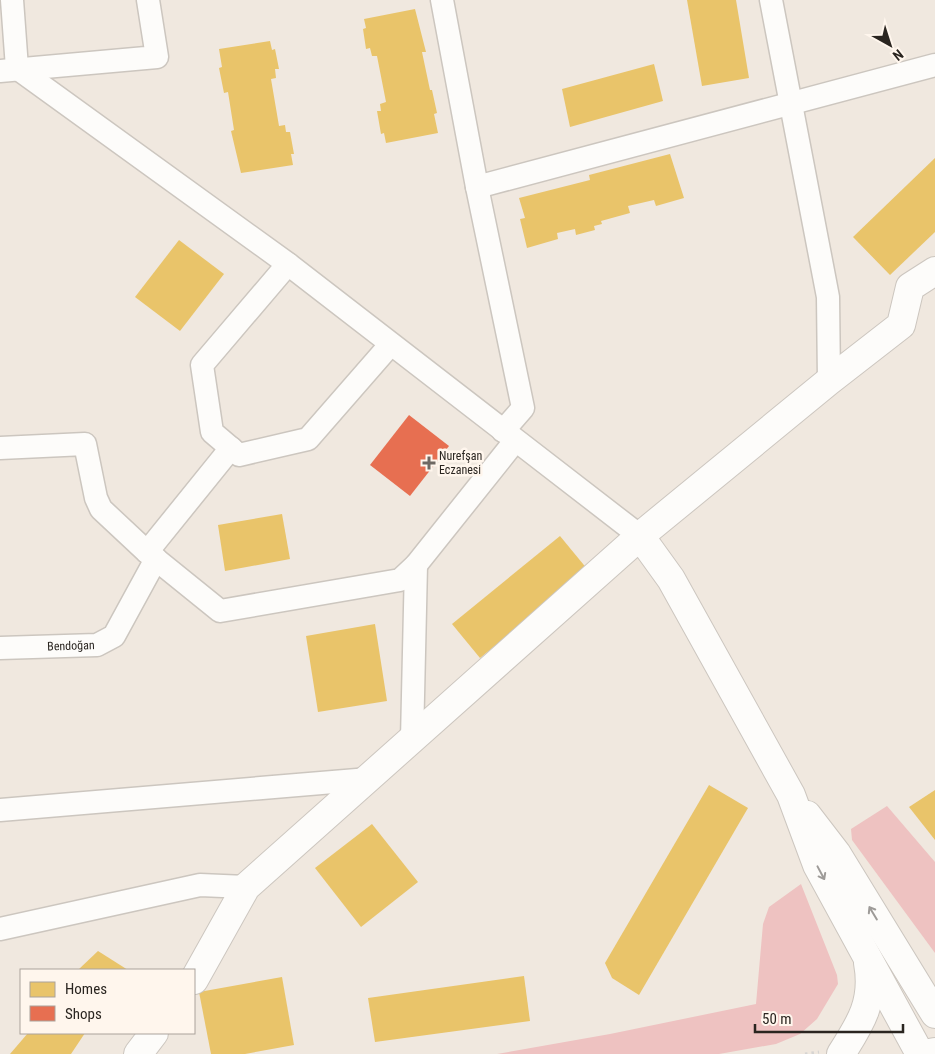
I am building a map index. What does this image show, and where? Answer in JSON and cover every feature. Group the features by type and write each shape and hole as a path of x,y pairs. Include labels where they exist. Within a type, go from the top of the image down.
{"street":[{"path":"9,69 12,0"},
{"path":"9,69 157,57 148,0"},
{"path":"0,448 85,444 96,498 101,509 151,556 220,611 400,580 416,565 509,436 523,408 477,188 442,0"},
{"path":"771,0 828,297 829,380"},
{"path":"477,188 935,65"},
{"path":"9,69 288,264 390,345 640,536 671,579 790,795 817,865 922,1054 935,1052"},
{"path":"288,264 202,365 212,432 239,455 308,439 390,345"},
{"path":"195,978 246,887 640,536 829,380 901,325 910,287 935,271"},
{"name":"Bendoğan","path":"0,648 97,645 114,636 151,556 231,448"},
{"path":"412,739 416,565"},
{"path":"0,810 369,778"},
{"path":"790,795 838,854 935,1014"},
{"path":"0,929 200,885 246,887"},
{"path":"894,948 916,970 935,984"},
{"path":"841,1054 857,1030 872,984 867,957"},
{"path":"138,1054 153,1034"}],"shaded area":[{"path":"887,806 935,862 935,953 852,840 851,829"},
{"path":"801,884 837,975 838,984 817,1019 800,1034 776,1044 719,1054 497,1054 610,1034 756,1004 763,924 769,907"}],"building: Homes":[{"path":"687,0 736,0 749,78 702,86"},
{"path":"415,9 426,52 422,52 437,113 434,114 438,133 386,143 384,133 381,134 377,111 381,111 380,104 386,102 377,56 372,56 370,48 366,49 363,29 366,28 364,19"},
{"path":"270,41 272,50 275,49 279,69 275,69 276,78 271,79 279,126 285,125 286,132 290,132 294,154 291,154 293,165 241,173 231,131 234,130 228,92 224,93 219,68 222,67 219,49"},
{"path":"654,64 663,101 570,127 562,89"},
{"path":"670,154 684,198 656,206 654,200 628,206 630,213 601,221 602,224 594,226 595,230 576,235 575,229 557,233 558,239 527,248 520,219 525,218 519,198 590,180 589,175"},
{"path":"935,158 935,232 890,275 853,237"},
{"path":"179,240 224,274 180,331 135,297"},
{"path":"282,514 290,559 225,571 218,525"},
{"path":"560,536 588,570 480,658 452,624"},
{"path":"375,624 387,701 318,712 306,636"},
{"path":"709,785 748,808 639,995 612,978 605,963"},
{"path":"935,790 935,840 909,807"},
{"path":"372,824 418,882 361,927 315,868"},
{"path":"98,951 126,969 79,969"},
{"path":"524,976 530,1021 375,1042 368,998"},
{"path":"282,977 294,1045 245,1054 211,1054 199,992"},
{"path":"27,1034 84,1034 71,1054 10,1054"}],"building: Shops":[{"path":"409,415 449,446 410,496 370,465"}],"place":[{"name":"Nurefşan Eczanesi","path":"429,463"}]}
